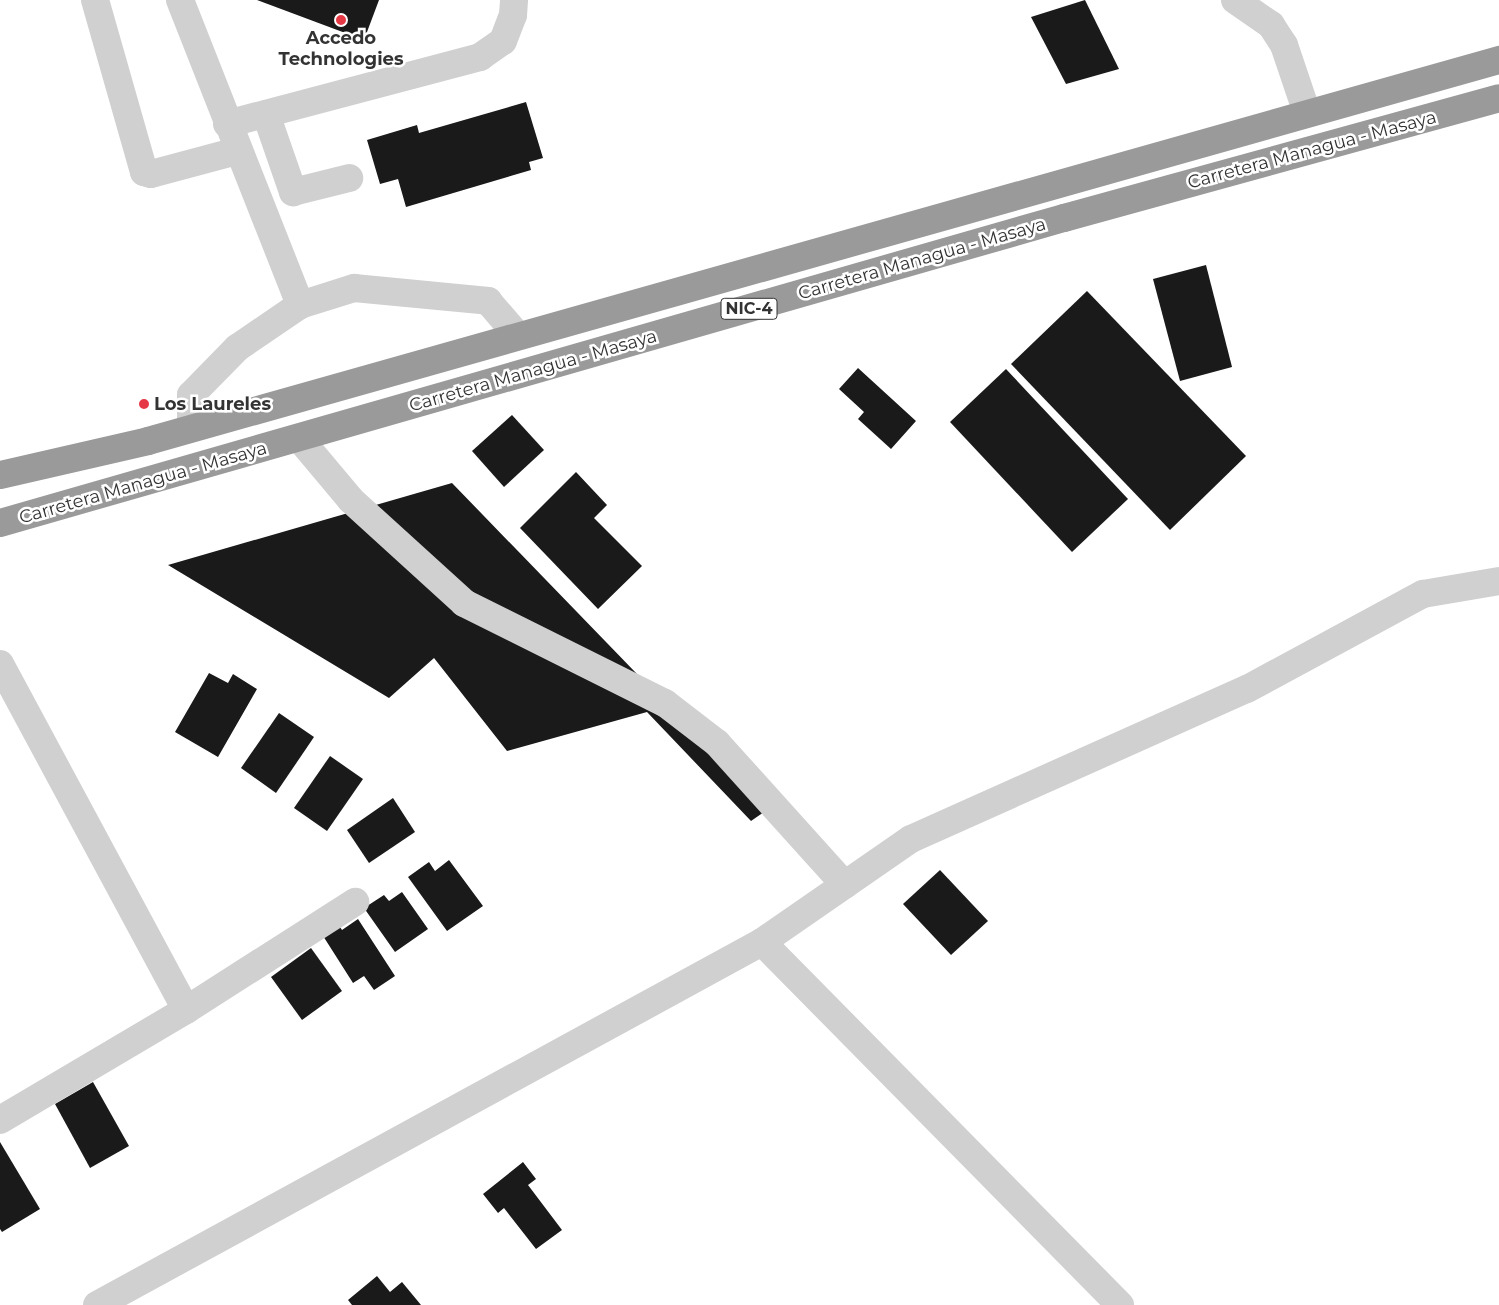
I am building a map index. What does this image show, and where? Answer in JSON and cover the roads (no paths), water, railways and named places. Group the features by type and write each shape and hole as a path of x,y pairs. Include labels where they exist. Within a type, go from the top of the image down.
{"highway":[{"name":"Carretera Managua - Masaya","path":"0,475 191,428 1499,60"},
{"name":"Carretera Managua - Masaya","path":"0,524 1064,218 1499,98"}],"street":[{"path":"180,0 237,151 300,305"},
{"path":"227,124 480,57 502,41 513,15 514,0"},
{"path":"1234,0 1271,25 1284,45 1307,113"},
{"path":"103,2 144,172 151,174 237,151"},
{"path":"266,114 293,192 349,178"},
{"path":"191,428 191,395 237,348 300,305 354,288 488,301 518,336"},
{"path":"298,438 351,500 464,603 665,703 717,744 844,885"},
{"path":"97,1305 762,942 911,839 1247,689 1423,594 1499,581"},
{"path":"0,664 186,1010"},
{"path":"0,1120 186,1010 355,902"},
{"path":"762,942 1120,1305"}],"place":[{"name":"Accedo Technologies","path":"341,20"},
{"name":"Los Laureles","path":"144,404"}]}
